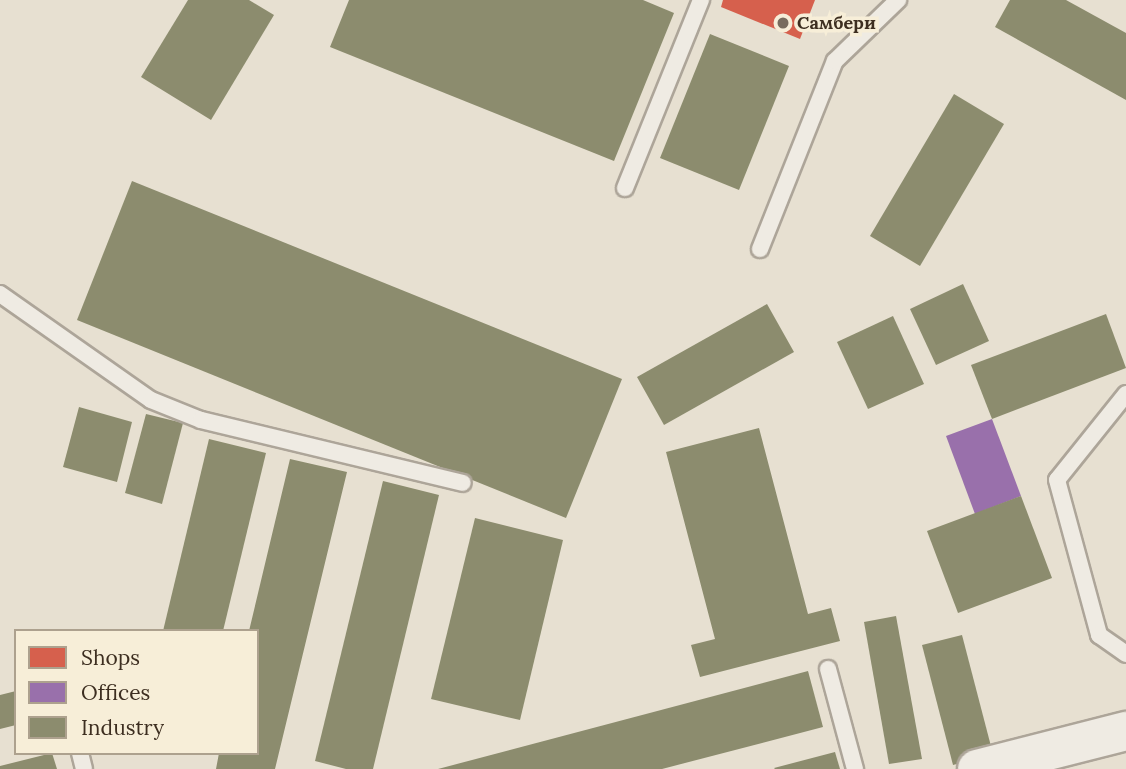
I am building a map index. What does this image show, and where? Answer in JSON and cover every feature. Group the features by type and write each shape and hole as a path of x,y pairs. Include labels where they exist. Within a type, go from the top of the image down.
{"street":[{"path":"980,769 1126,731"}],"lane":[{"path":"625,188 701,0"},
{"path":"760,249 835,61 898,0"},
{"path":"0,294 151,400 201,420 463,484"},
{"path":"1126,394 1057,480 1099,635 1126,654"},
{"path":"828,668 855,769"}],"building: Shops":[{"name":"Самбери","path":"723,0 815,0 800,39 721,7"}],"building: Offices":[{"path":"992,419 1021,496 975,514 946,436"}],"building: Industry":[{"path":"188,0 249,0 274,15 211,120 141,77"},
{"path":"349,0 643,0 674,13 614,161 330,47"},
{"path":"1010,0 1066,0 1126,33 1126,100 995,27"},
{"path":"710,34 789,66 739,190 660,158"},
{"path":"954,94 1004,124 920,266 870,236"},
{"path":"132,181 622,379 566,518 77,320"},
{"path":"963,284 989,341 936,365 910,309"},
{"path":"767,304 794,352 664,425 637,377"},
{"path":"1106,314 1126,368 992,419 971,365"},
{"path":"893,316 924,384 868,409 837,342"},
{"path":"79,407 132,422 117,482 63,467"},
{"path":"146,414 183,423 162,504 125,493"},
{"path":"759,428 808,614 831,608 840,641 700,677 691,645 715,639 666,452"},
{"path":"209,439 266,453 223,629 163,629"},
{"path":"290,459 347,472 275,769 216,769 219,755 259,755 259,629 249,629"},
{"path":"383,481 439,495 373,769 346,769 315,761"},
{"path":"1021,496 1052,578 958,613 927,531"},
{"path":"475,518 563,540 520,720 431,699"},
{"path":"896,616 922,759 889,764 864,622"},
{"path":"962,635 993,754 953,765 922,645"},
{"path":"808,671 823,727 662,769 438,769"},
{"path":"14,692 14,726 0,729 0,695"},
{"path":"835,752 840,769 774,768"},
{"path":"53,755 57,769 0,769 0,766"}],"place":[{"name":"Самбери","path":"783,23"}]}
